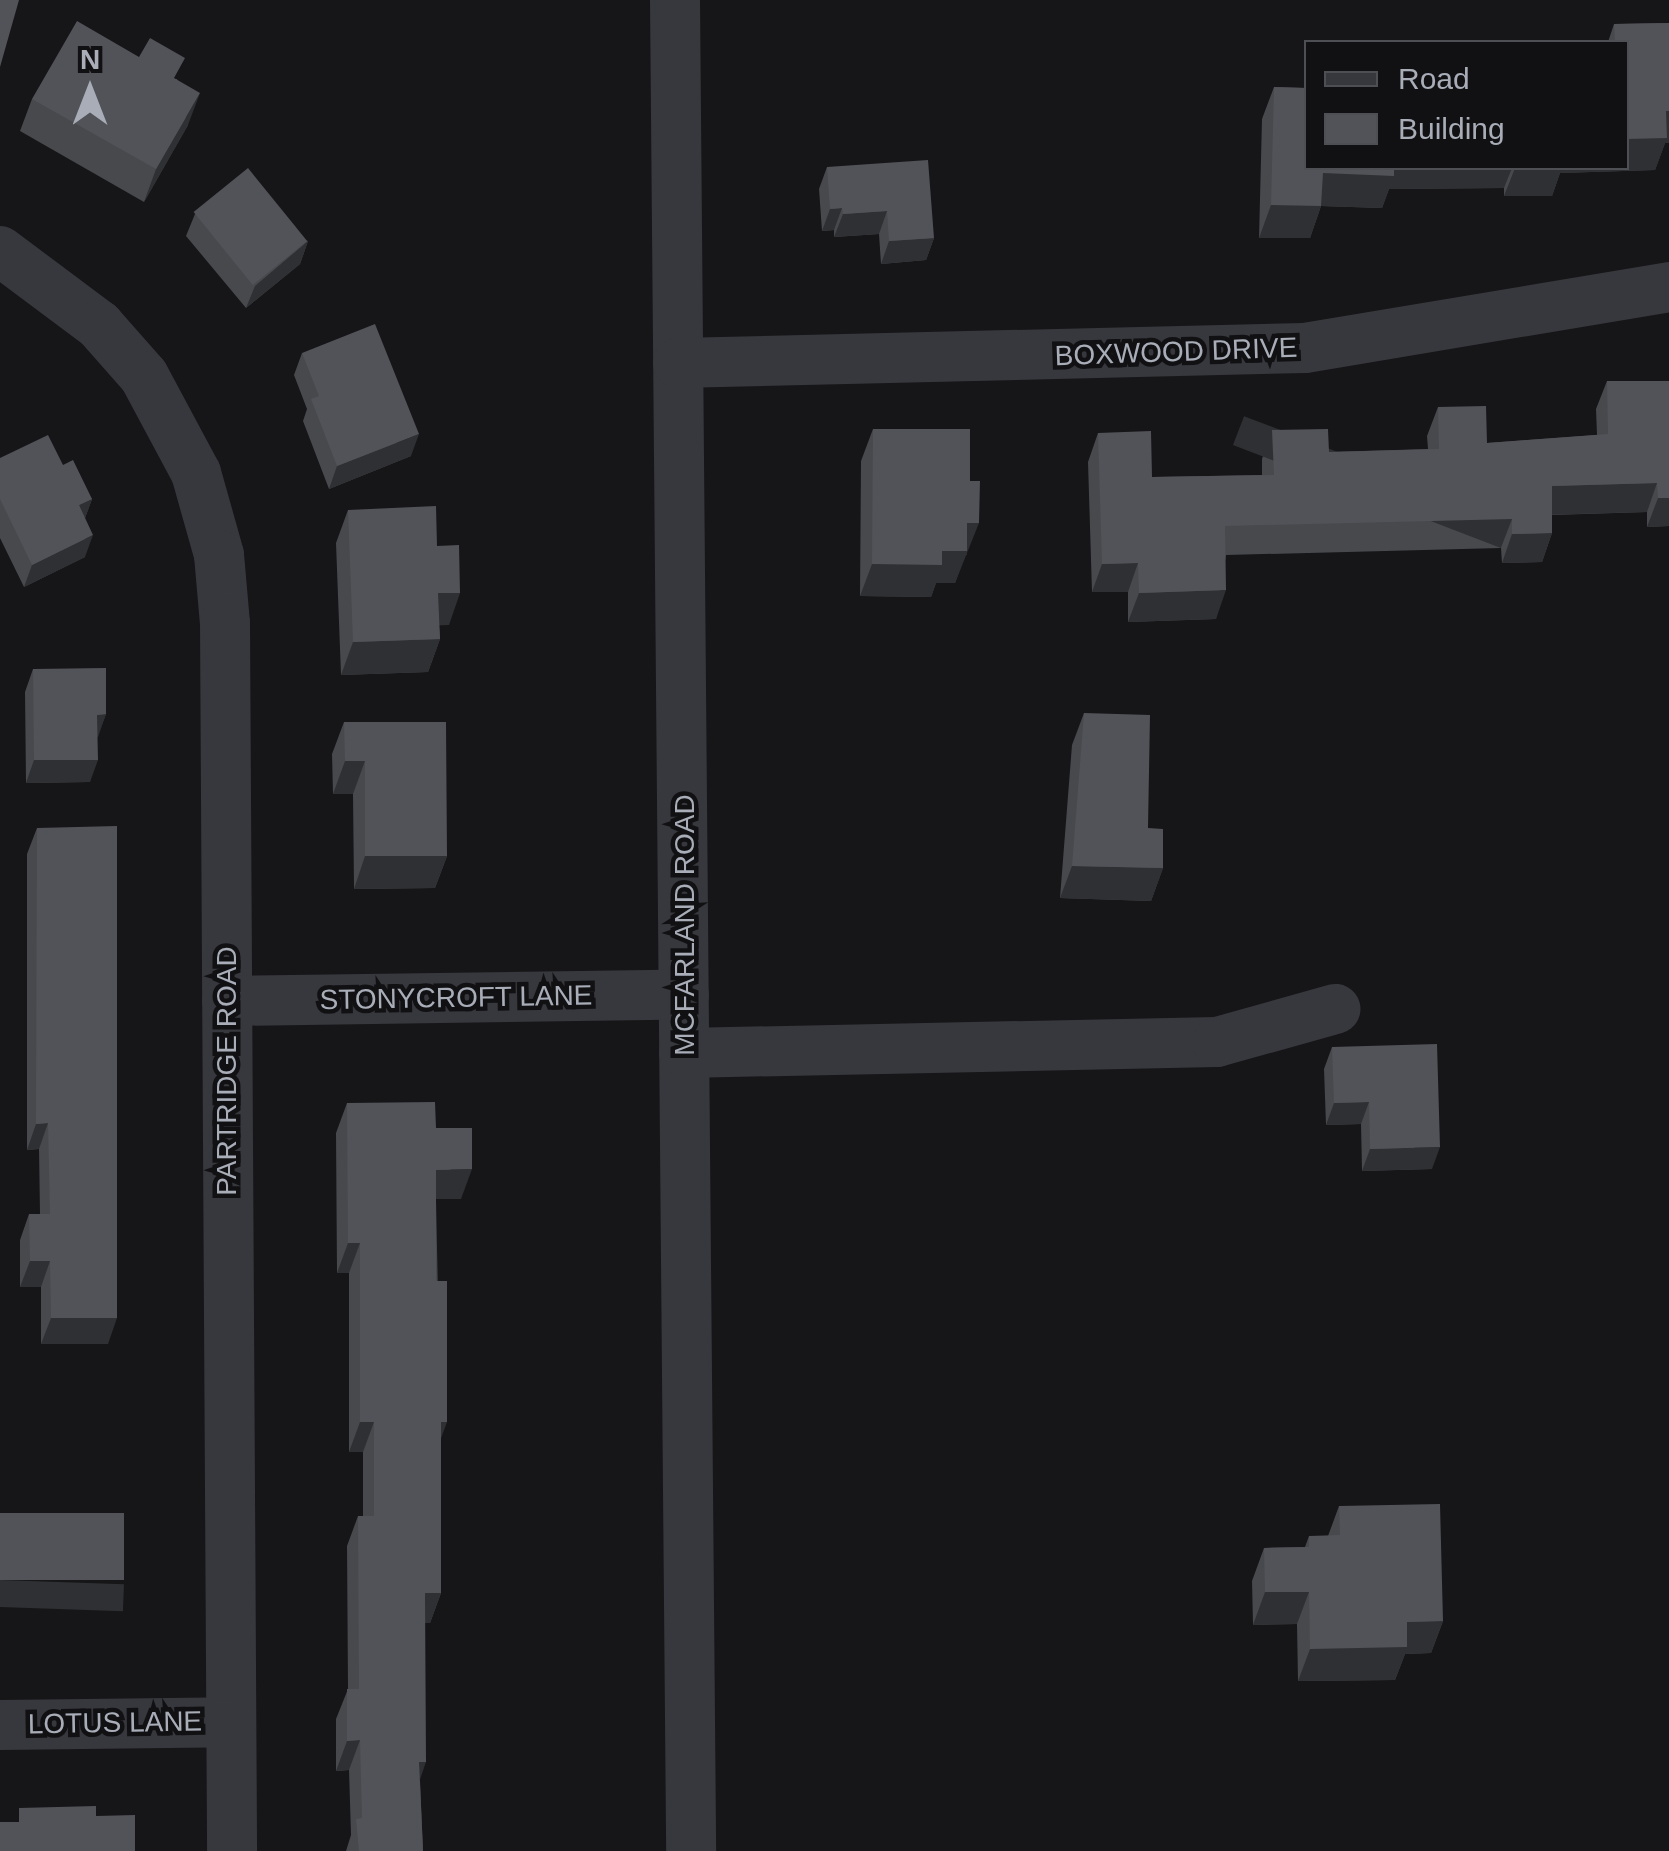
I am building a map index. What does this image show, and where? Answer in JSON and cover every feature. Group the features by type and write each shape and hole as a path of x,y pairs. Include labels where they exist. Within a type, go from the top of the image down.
{"street":[{"name":"MCFARLAND ROAD","path":"675,0 691,1851"},
{"name":"PARTRIDGE ROAD","path":"0,251 100,326 167,412 196,473 219,555 228,1001 232,1851"},
{"name":"BOXWOOD DRIVE","path":"678,364 1305,348 1669,287"},
{"name":"STONYCROFT LANE","path":"228,1001 684,995"},
{"path":"684,1053 1216,1042 1336,1009"},
{"name":"LOTUS LANE","path":"0,1724 230,1722"}],"building":[{"path":"0,0 19,0 0,67"},
{"path":"77,21 139,57 150,38 185,58 174,78 200,93 156,169 32,99"},
{"path":"1669,23 1667,138 1629,139 1629,40 1615,40 1614,24"},
{"path":"1274,87 1304,88 1304,170 1394,170 1394,176 1323,173 1321,206 1271,205"},
{"path":"928,160 934,238 889,241 887,211 843,214 842,208 830,209 827,167"},
{"path":"248,168 307,241 253,285 194,212"},
{"path":"375,324 419,434 337,466 311,399 319,396 302,353"},
{"path":"1607,381 1669,381 1669,498 1658,498 1657,483 1552,486 1552,533 1512,534 1512,519 1225,526 1226,590 1139,593 1138,563 1102,564 1098,433 1151,431 1152,477 1274,475 1272,430 1328,429 1329,452 1439,449 1438,407 1486,406 1487,443 1608,434"},
{"path":"873,429 970,429 970,481 980,481 979,523 967,523 967,551 942,551 942,565 872,564"},
{"path":"48,435 63,465 73,460 92,499 79,505 93,535 32,565 0,499 0,458"},
{"path":"436,506 437,546 459,545 460,593 438,593 440,639 353,642 348,510"},
{"path":"106,668 106,714 97,715 98,760 34,760 33,669"},
{"path":"1084,713 1150,715 1148,828 1163,829 1163,868 1072,866"},
{"path":"344,722 446,722 447,856 365,856 365,761 345,761"},
{"path":"117,826 117,1318 51,1318 50,1261 30,1261 29,1214 50,1214 48,1123 36,1124 37,828"},
{"path":"1437,1044 1440,1147 1370,1149 1369,1102 1334,1103 1332,1047"},
{"path":"435,1102 436,1128 472,1128 472,1169 436,1170 436,1281 447,1281 447,1422 441,1422 441,1593 425,1593 426,1762 419,1762 423,1851 359,1851 356,1819 362,1818 360,1740 347,1741 347,1689 359,1689 358,1516 374,1516 374,1422 360,1422 360,1243 348,1243 347,1103"},
{"path":"1440,1504 1443,1621 1407,1622 1407,1647 1310,1649 1309,1592 1265,1592 1264,1548 1309,1547 1309,1536 1340,1535 1339,1506"},
{"path":"0,1513 124,1513 124,1580 0,1580"},
{"path":"96,1806 96,1816 135,1815 135,1851 0,1851 0,1822 19,1822 19,1808"}]}
